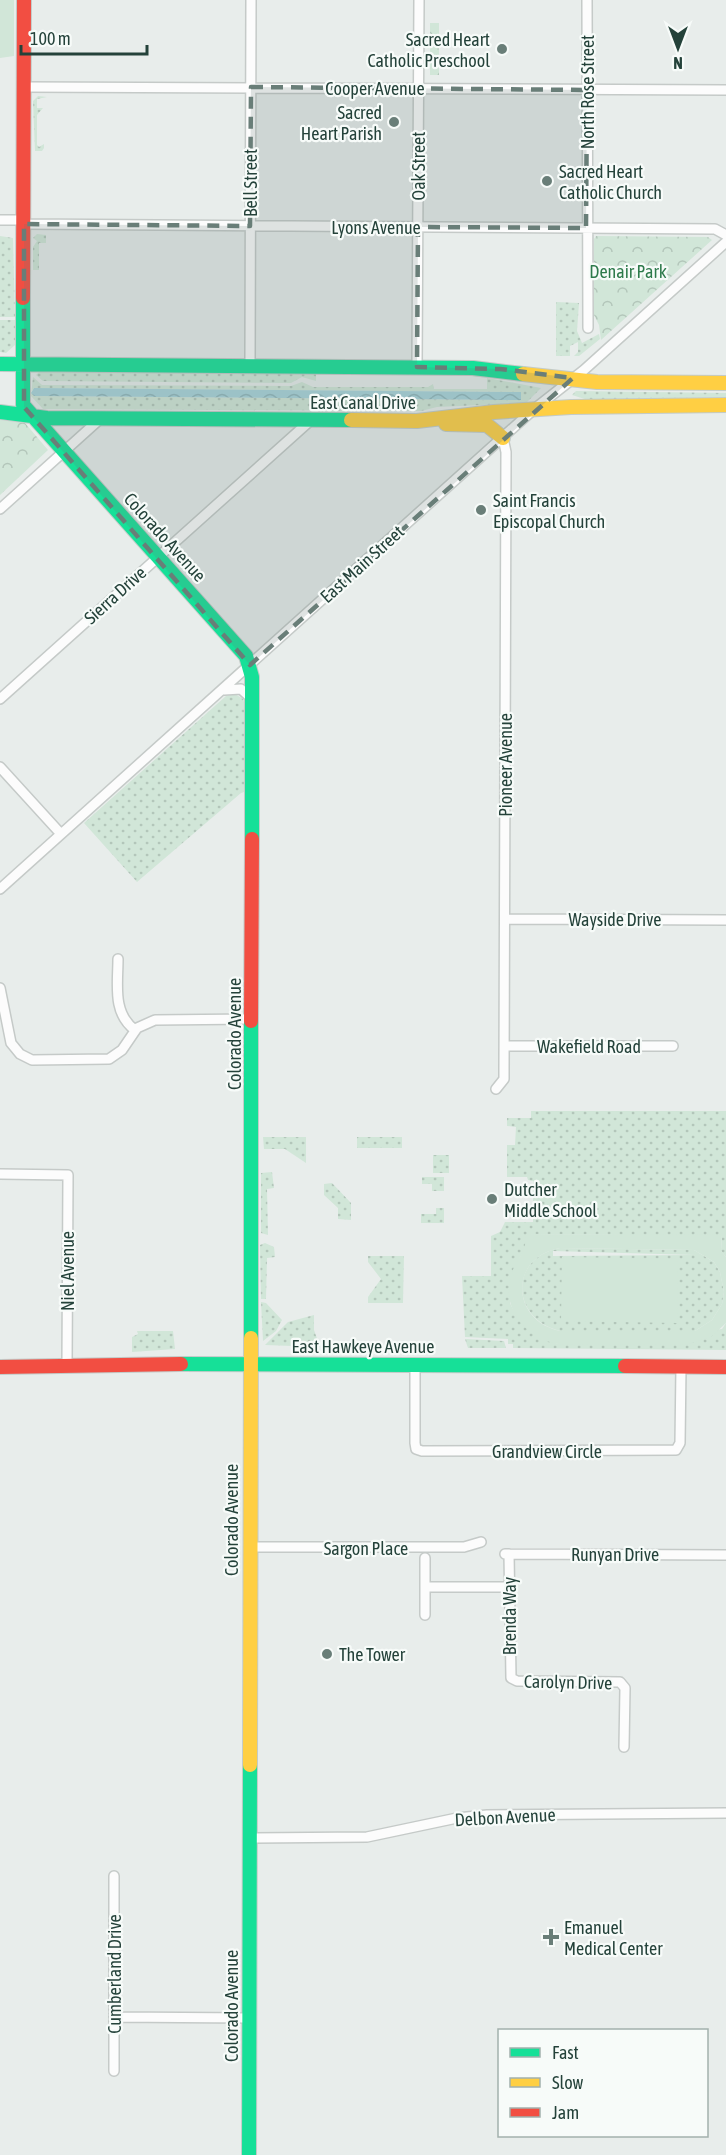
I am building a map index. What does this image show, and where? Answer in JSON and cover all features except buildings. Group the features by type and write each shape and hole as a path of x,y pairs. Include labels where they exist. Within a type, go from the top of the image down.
{"street":[{"name":"Colorado Avenue","path":"24,0 22,402 31,416 246,656 250,665 252,699 252,1019 249,1364 249,2155"},
{"name":"Bell Street","path":"250,366 251,0"},
{"name":"Oak Street","path":"417,367 419,0"},
{"name":"North Rose Street","path":"587,0 588,328"},
{"name":"Cooper Avenue","path":"24,87 726,90"},
{"name":"Lyons Avenue","path":"0,220 250,226 715,229 726,234"},
{"name":"East Main Street","path":"0,889 533,410 573,378 726,242"},
{"name":"East Canal Drive","path":"0,364 500,369 605,382 726,383"},
{"name":"East Canal Drive","path":"0,412 31,416 100,419 417,421 533,410 726,405"},
{"path":"0,509 100,419"},
{"name":"Sierra Drive","path":"0,699 311,420"},
{"path":"417,421 487,425 503,438"},
{"name":"Pioneer Avenue","path":"496,1089 504,1079 505,1046 506,452 503,438"},
{"path":"219,693 239,688 252,699"},
{"path":"0,767 61,834"},
{"name":"Wayside Drive","path":"505,919 726,921"},
{"path":"118,959 118,1006 124,1020 135,1030"},
{"path":"0,988 10,1039 18,1052 29,1059 109,1059 122,1050 135,1030 147,1023 164,1019 252,1019"},
{"name":"Wakefield Road","path":"505,1046 674,1046"},
{"name":"Niel Avenue","path":"0,1174 68,1175 67,1367"},
{"name":"East Hawkeye Avenue","path":"0,1366 249,1364 726,1367"},
{"name":"Grandview Circle","path":"415,1365 415,1443 416,1449 422,1450 676,1450 680,1443 681,1367"},
{"name":"Sargon Place","path":"250,1548 464,1548 481,1542"},
{"name":"Runyan Drive","path":"507,1554 726,1555"},
{"name":"Brenda Way","path":"507,1554 511,1678"},
{"path":"425,1558 425,1615"},
{"path":"425,1587 509,1587"},
{"name":"Carolyn Drive","path":"511,1678 517,1681 617,1681 624,1686 624,1747"},
{"name":"Delbon Avenue","path":"250,1839 367,1836 457,1818 487,1815 726,1813"},
{"name":"Cumberland Drive","path":"114,1876 114,2071"},
{"path":"114,2017 249,2018"}],"highlighted area":[{"path":"251,87 587,90 586,228 418,227 417,367 500,369 573,378 250,665 24,407 24,224 250,226"}],"green space":[{"path":"0,0 14,0 14,56 0,58"},
{"path":"430,23 439,23 439,75 430,75"},
{"path":"38,96 47,97 37,99 37,108 43,108 37,115 37,145 39,147 44,144 42,151 35,151 33,101"},
{"path":"37,234 46,235 46,243 39,243 39,270 33,270 33,247 37,241 33,238"},
{"path":"0,236 13,238 15,317 0,317"},
{"name":"Denair Park","path":"596,236 708,237 712,240 601,340 599,325 594,315 594,239"},
{"path":"556,302 579,303 577,331 582,343 599,334 600,339 579,356 574,356 578,352 578,342 570,346 570,356 556,356"},
{"path":"0,320 15,320 15,345 6,353 0,352"},
{"path":"40,371 316,373 316,381 302,377 291,383 43,381 36,375"},
{"path":"466,374 541,388 526,403 437,407 421,411 43,409 31,396 31,392 34,396 521,400 521,392 34,388 31,391 33,377 42,385 291,386 302,382 313,387 428,387 433,384 434,389 487,389 487,378 463,375"},
{"path":"576,391 726,393 726,397 588,400 572,395"},
{"path":"0,420 25,423 48,450 0,495"},
{"path":"235,694 243,699 245,705 244,792 137,882 84,823 226,696"},
{"path":"531,1111 726,1111 726,1257 721,1251 722,1236 526,1234 526,1249 520,1257 510,1303 514,1312 529,1330 558,1344 722,1329 726,1323 726,1350 513,1348 513,1344 508,1344 508,1339 465,1337 462,1276 491,1276 491,1236 500,1232 505,1222 533,1222 533,1181 528,1180 527,1177 507,1177 507,1145 515,1145 516,1127 507,1126 507,1118 531,1118"},
{"path":"263,1137 306,1137 306,1163 285,1149 264,1149"},
{"path":"357,1137 402,1137 402,1148 357,1148"},
{"path":"433,1155 449,1155 449,1173 433,1173"},
{"path":"272,1172 274,1188 267,1189 268,1235 261,1233 261,1173"},
{"path":"422,1177 444,1177 444,1191 432,1191 432,1184 422,1184"},
{"path":"332,1183 351,1203 351,1220 338,1219 338,1208 324,1195 324,1184"},
{"path":"436,1208 444,1208 444,1223 421,1223 421,1214 436,1214"},
{"path":"526,1234 722,1235 721,1251 726,1257 726,1323 711,1337 685,1345 558,1344 547,1341 527,1329 513,1311 510,1300 511,1276 526,1241","holes":["560,1248 694,1250 714,1262 720,1272 724,1292 722,1304 712,1320 695,1331 560,1331 544,1325 532,1315 525,1302 522,1289 524,1275 531,1263 543,1254"]},
{"path":"265,1243 274,1247 275,1257 267,1258 266,1299 261,1299 260,1245"},
{"path":"560,1248 694,1250 714,1262 720,1272 724,1292 722,1304 712,1320 695,1331 560,1331 544,1324 532,1314 525,1302 522,1288 524,1275 531,1263 543,1254","holes":["553,1251 695,1255 553,1256"]},
{"path":"368,1256 404,1256 403,1303 368,1303 368,1297 381,1279 368,1262"},
{"path":"562,1257 678,1259 677,1323 561,1321"},
{"path":"261,1302 266,1303 282,1320 276,1331 263,1341"},
{"path":"314,1315 314,1330 320,1347 265,1345 288,1322"},
{"path":"137,1331 173,1331 175,1349 132,1352 132,1337 138,1334"},
{"path":"465,1339 504,1341 506,1348 468,1348"}],"water":[{"path":"34,388 521,392 521,400 34,396 31,393"}],"traffic: fast":[{"path":"23,298 23,405 246,656 252,677 252,839"},
{"path":"0,364 473,368 523,374"},
{"path":"0,412 47,418 351,420"},
{"path":"251,1021 251,1338"},
{"path":"181,1364 625,1366"},
{"path":"249,2155 250,1765"}],"traffic: slow":[{"path":"523,374 597,382 726,383"},
{"path":"351,420 417,421 494,412 571,407 726,405"},
{"path":"446,424 487,425 503,438"},
{"path":"250,1765 251,1338"}],"traffic: jam":[{"path":"23,298 24,0"},
{"path":"251,1021 252,839"},
{"path":"0,1367 181,1364"},
{"path":"625,1366 726,1367"}],"place":[{"name":"Sacred Heart Catholic Preschool","path":"502,49"},
{"name":"Sacred Heart Parish","path":"394,122"},
{"name":"Sacred Heart Catholic Church","path":"547,181"},
{"name":"Saint Francis Episcopal Church","path":"481,510"},
{"name":"Dutcher Middle School","path":"492,1199"},
{"name":"The Tower","path":"327,1654"},
{"name":"Emanuel Medical Center","path":"551,1937"}]}
